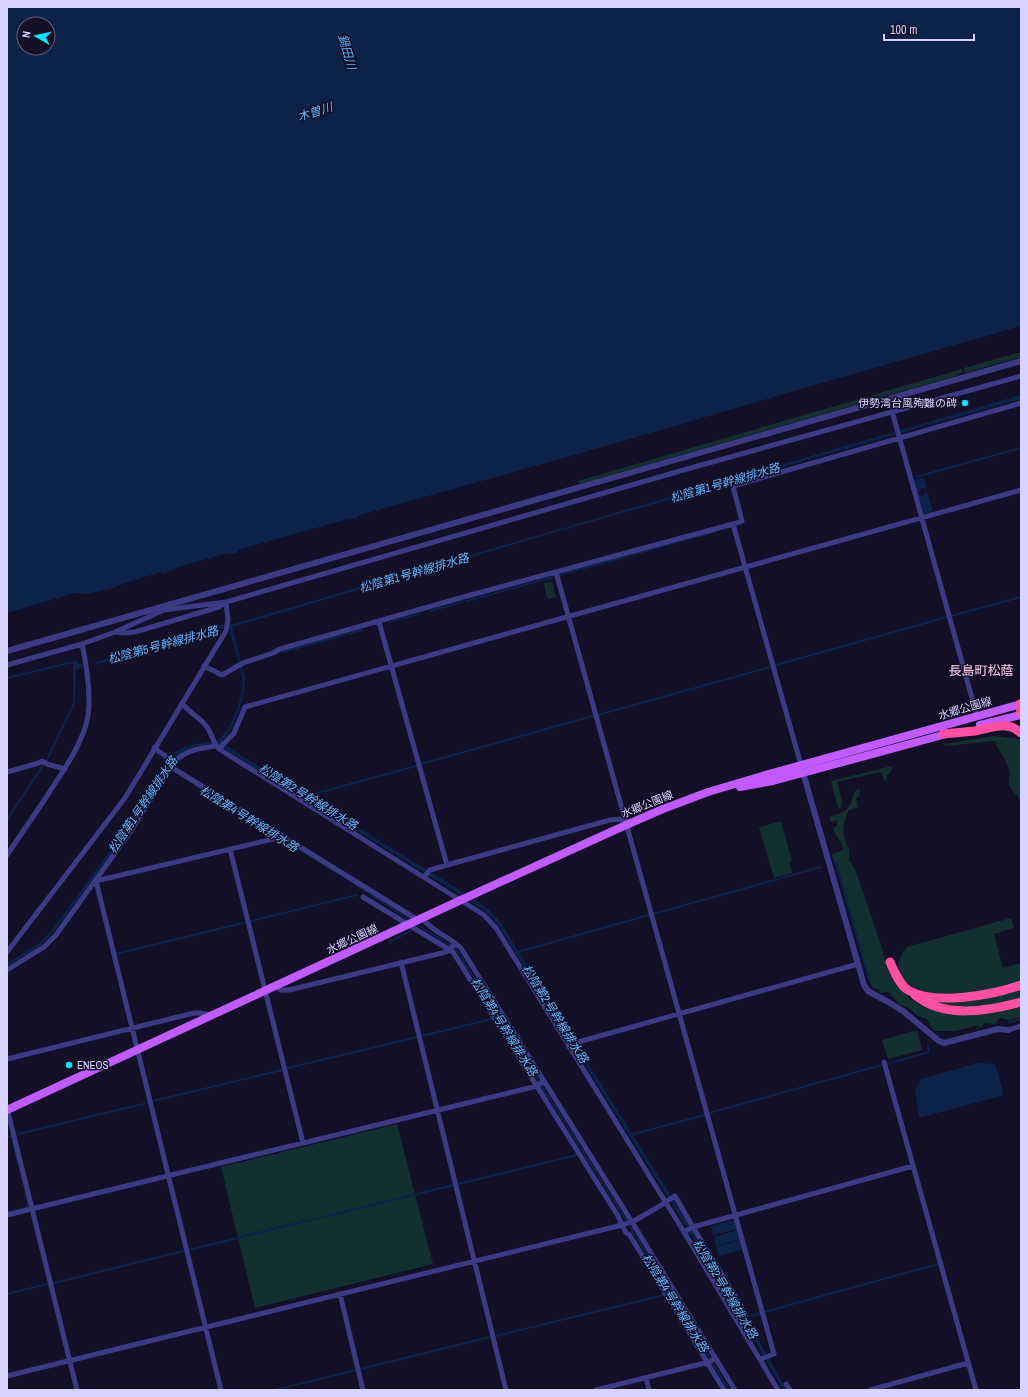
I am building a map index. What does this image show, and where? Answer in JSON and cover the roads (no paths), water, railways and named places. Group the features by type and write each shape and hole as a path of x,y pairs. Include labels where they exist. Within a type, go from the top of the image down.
{"highway":[{"path":"943,734 1000,726 1012,727 1021,732"},
{"path":"890,962 896,976 907,990 932,1006 944,1009 973,1011 991,1009 1021,1002"},
{"path":"907,990 920,995 946,998 996,992 1021,985"}],"main road":[{"name":"水郷公園線","path":"802,769 977,716 1021,709"},
{"name":"水郷公園線","path":"7,1109 277,986 625,822 708,792 943,734 1021,709"}],"street":[{"path":"7,651 164,609 1021,361"},
{"path":"7,665 82,644 114,632 164,609 226,602 687,469 1021,376"},
{"path":"204,666 222,675 243,663 279,650 733,524 742,521 733,486 1021,403"},
{"path":"892,411 977,716"},
{"path":"7,970 51,941 131,831 171,762 195,749 218,747 225,743 234,733 245,707 1021,490"},
{"path":"733,524 864,985 868,991 896,1007 915,1020 939,1041 944,1043 998,1029 1008,1030 1021,1026"},
{"path":"556,572 774,1354 762,1359"},
{"path":"7,952 125,798 226,630 226,602"},
{"path":"114,632 135,632 218,607 226,602"},
{"path":"379,622 447,865"},
{"path":"7,854 65,769 80,739 88,716 89,695 88,668 82,644"},
{"path":"182,703 209,729 213,740 218,747 425,876 465,898 496,928 572,1045 666,1202 724,1295 762,1359 778,1390"},
{"path":"154,748 171,762 279,836 419,920 461,948 618,1216 626,1233 629,1234 724,1390"},
{"path":"7,772 42,761 65,769"},
{"path":"425,876 430,870 610,820 625,822"},
{"path":"96,881 279,836"},
{"path":"230,849 303,1143"},
{"path":"96,881 221,1390"},
{"path":"363,896 453,952 631,1222 735,1390"},
{"path":"277,986 280,990 289,990 450,950 455,943"},
{"path":"401,962 506,1390"},
{"path":"572,1045 858,964"},
{"path":"7,1059 194,1014 200,1013 212,1015"},
{"path":"884,1062 976,1390"},
{"path":"7,1215 438,1111 540,1084"},
{"path":"7,1109 77,1390"},
{"path":"684,1231 692,1227 736,1214 913,1166"},
{"path":"7,1376 623,1225 631,1222 675,1196 692,1227 744,1311 735,1315"},
{"path":"724,1295 731,1290"},
{"path":"340,1294 363,1390"},
{"path":"596,1390 708,1362 715,1358"},
{"path":"870,1390 968,1363"},
{"path":"646,1378 649,1390"},
{"path":"786,1384 790,1390"}],"water":[{"path":"7,7 1021,7 1021,326 357,516 358,518 348,519 238,550 238,552 229,555 228,553 175,568 176,570 162,574 161,572 115,586 115,588 87,594 75,593 7,613"},
{"path":"1021,395 1021,399 566,529 232,627 245,677 245,684 237,717 230,731 222,741 226,746 476,900 499,920 734,1297 787,1390 783,1390 731,1299 493,918 459,894 224,749 218,743 191,748 179,754 169,763 138,816 53,933 38,948 7,966 7,963 37,945 52,930 126,828 168,759 173,754 185,747 219,739 224,734 233,719 242,693 242,677 229,629 224,628 96,665 95,662 223,625 230,625"},
{"path":"924,478 927,490 925,491 924,488 919,490 920,492 917,493 913,480"},
{"path":"927,491 933,511 923,514 917,494 920,494 921,496"},
{"path":"75,660 79,664 82,664 83,667 76,670 75,704 49,758 7,822 7,818 47,757 73,703 73,661"},
{"path":"978,1063 995,1064 1004,1095 919,1118 915,1090 921,1079"},
{"path":"734,1220 737,1229 713,1235 711,1226"},
{"path":"737,1230 740,1239 716,1246 714,1237"},
{"path":"740,1240 742,1250 719,1256 716,1247"}],"waterway":[{"path":"916,477 1021,448"},
{"name":"松陰第1号幹線排水路","path":"731,490 733,496"},
{"path":"737,525 741,524"},
{"path":"560,575 717,531"},
{"path":"467,601 553,577"},
{"path":"951,616 1021,597"},
{"path":"430,611 463,602"},
{"path":"389,622 420,614"},
{"path":"776,665 947,617"},
{"path":"283,652 362,630"},
{"name":"松陰第5号幹線排水路","path":"7,678 73,662 74,664"},
{"path":"598,715 770,667"},
{"path":"421,764 593,716"},
{"name":"松陰第2号幹線排水路","path":"307,796 416,766"},
{"name":"松陰第4号幹線排水路","path":"195,785 347,879 411,921"},
{"path":"835,863 869,980"},
{"path":"653,914 821,867"},
{"path":"251,921 357,895"},
{"path":"518,952 649,915"},
{"path":"116,954 247,922"},
{"name":"松陰第4号幹線排水路","path":"415,923 456,949 624,1217 729,1390"},
{"path":"389,942 411,931"},
{"path":"422,1036 492,1019"},
{"path":"1009,1022 1021,1019"},
{"path":"288,1068 417,1037"},
{"path":"887,1064 929,1052 928,1045"},
{"path":"709,1113 882,1065"},
{"path":"153,1101 282,1070"},
{"path":"18,1134 147,1103"},
{"path":"630,1135 705,1115"},
{"path":"7,1137 11,1136"},
{"path":"13,1142 18,1164"},
{"path":"458,1184 577,1155"},
{"path":"20,1173 23,1182"},
{"path":"323,1217 454,1185"},
{"path":"7,1212 26,1208 28,1203 25,1194"},
{"path":"189,1250 318,1218"},
{"path":"54,1283 183,1251"},
{"path":"764,1312 938,1264"},
{"path":"7,1294 47,1284"},
{"path":"496,1336 664,1295"},
{"name":"松陰第2号幹線排水路","path":"744,1318 761,1313"},
{"path":"361,1369 490,1337"},
{"path":"275,1390 356,1370"}],"place":[{"name":"伊勢湾台風殉難の碑","path":"965,403"},
{"name":"ENEOS","path":"69,1065"}],"district":[{"name":"長島町松蔭","path":"981,670"}],"water label":[{"name":"鍋田川","path":"347,52"},
{"name":"木曽川","path":"315,112"}]}
